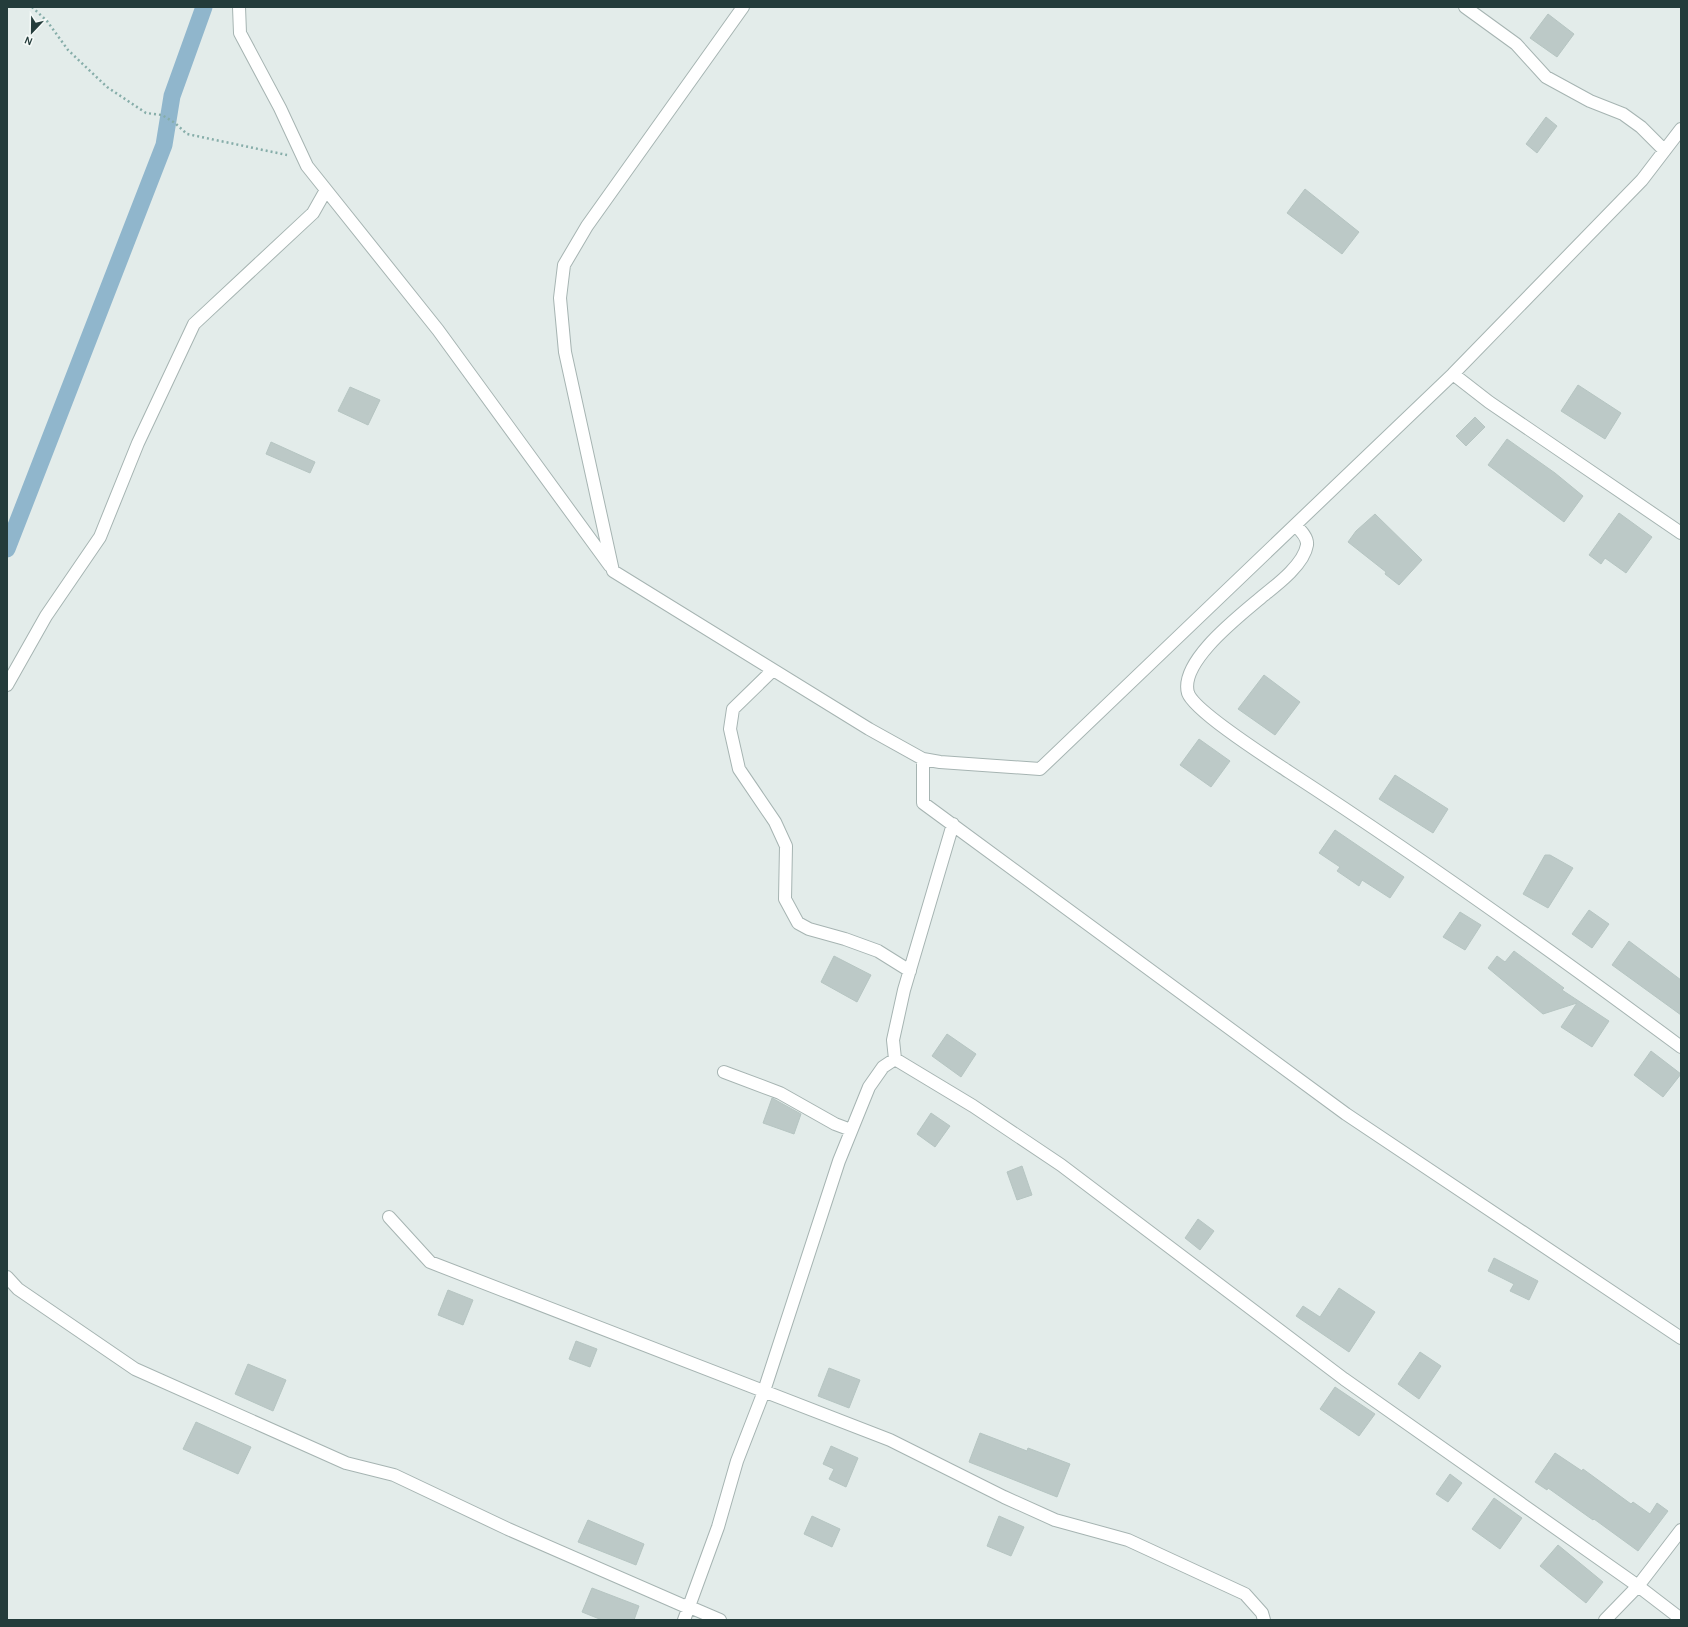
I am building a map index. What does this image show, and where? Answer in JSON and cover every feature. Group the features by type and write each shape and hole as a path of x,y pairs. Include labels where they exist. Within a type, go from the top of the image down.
{"street":[{"path":"239,7 240,33 280,108 307,166 438,330 613,571 868,729 923,759 940,762 1040,769 1453,374 1642,180 1681,129"},
{"path":"613,571 565,352 560,298 564,265 587,226 743,7"},
{"path":"1465,7 1516,44 1546,76 1590,101 1623,114 1641,127 1664,150"},
{"path":"7,685 46,616 100,537 138,443 194,324 313,213 326,190"},
{"path":"1453,374 1489,402 1681,533"},
{"path":"1295,525 1305,535 1307,545 1294,568 1282,581 1239,617 1206,649 1192,667 1187,682 1189,695 1205,712 1250,746 1388,836 1576,969 1681,1047"},
{"path":"773,670 733,710 730,729 738,769 775,822 786,846 785,899 798,923 809,929 845,939 878,951 910,971"},
{"path":"923,759 923,803 1346,1114 1681,1338"},
{"path":"894,1059 893,1040 910,971 953,824"},
{"path":"684,1620 687,1607 718,1528 737,1461 763,1392 803,1266 839,1160 869,1088 883,1067 894,1059"},
{"path":"894,1059 973,1106 1061,1165 1344,1379 1638,1586 1681,1619"},
{"path":"724,1072 780,1093 835,1124 852,1130"},
{"path":"390,1217 430,1262 890,1440 1004,1497 1055,1520 1128,1540 1245,1594 1262,1613 1264,1620"},
{"path":"7,1277 18,1289 135,1369 346,1463 394,1475 508,1529 720,1620"},
{"path":"1605,1620 1638,1586 1681,1530"}],"path":[{"path":"32,7 47,21 68,50 107,87 146,113 162,115 175,123 187,134 291,156 307,166"}],"building":[{"path":"1548,14 1574,34 1557,57 1530,38"},
{"path":"1546,117 1557,126 1537,153 1526,144"},
{"path":"1305,189 1359,232 1342,254 1287,213"},
{"path":"1578,385 1621,413 1605,439 1561,411"},
{"path":"350,387 380,400 368,425 338,411"},
{"path":"1475,417 1485,427 1466,446 1456,436"},
{"path":"1507,439 1555,473 1583,496 1564,522 1488,465"},
{"path":"271,442 315,462 310,473 266,454"},
{"path":"1619,513 1652,537 1626,573 1605,558 1601,564 1589,555"},
{"path":"1375,514 1422,560 1399,585 1385,574 1386,572 1348,542 1356,531"},
{"path":"1264,675 1300,702 1275,735 1238,709"},
{"path":"1199,739 1230,761 1211,787 1180,765"},
{"path":"1395,775 1448,809 1433,833 1379,799"},
{"path":"1335,830 1404,877 1390,898 1362,880 1359,886 1337,871 1340,867 1319,853"},
{"path":"1545,855 1550,855 1573,868 1548,908 1523,894"},
{"path":"1589,910 1609,924 1592,948 1572,934"},
{"path":"1460,912 1481,925 1465,950 1443,937"},
{"path":"1629,941 1681,980 1681,1015 1612,965"},
{"path":"1514,951 1564,988 1562,990 1609,1021 1592,1047 1561,1027 1577,1003 1543,1014 1488,968 1497,956 1505,962"},
{"path":"834,956 871,975 857,1002 821,982"},
{"path":"947,1034 976,1054 961,1077 932,1056"},
{"path":"1651,1051 1681,1074 1663,1097 1634,1075"},
{"path":"772,1098 801,1114 794,1134 763,1123"},
{"path":"931,1113 950,1126 935,1147 917,1134"},
{"path":"1022,1166 1032,1195 1017,1200 1007,1172"},
{"path":"1198,1219 1214,1231 1200,1250 1185,1238"},
{"path":"1494,1258 1538,1281 1529,1300 1510,1291 1514,1284 1488,1271"},
{"path":"1339,1288 1375,1312 1349,1352 1296,1316 1303,1306 1320,1317"},
{"path":"448,1290 473,1300 463,1325 438,1315"},
{"path":"576,1341 597,1349 590,1367 569,1359"},
{"path":"1420,1352 1441,1366 1419,1399 1398,1384"},
{"path":"248,1364 286,1380 273,1411 235,1394"},
{"path":"829,1368 860,1380 849,1408 818,1396"},
{"path":"1335,1387 1375,1414 1359,1436 1320,1409"},
{"path":"196,1422 251,1447 238,1474 183,1449"},
{"path":"980,1433 1027,1451 1028,1448 1070,1464 1057,1497 969,1462"},
{"path":"831,1446 858,1458 846,1487 829,1479 834,1469 823,1464"},
{"path":"1555,1453 1582,1471 1583,1469 1631,1504 1633,1502 1650,1514 1657,1503 1668,1511 1638,1551 1548,1488 1547,1490 1535,1482"},
{"path":"1450,1474 1462,1483 1448,1502 1436,1494"},
{"path":"1494,1498 1522,1518 1500,1549 1472,1529"},
{"path":"812,1516 840,1529 832,1547 804,1534"},
{"path":"999,1516 1024,1527 1011,1556 987,1546"},
{"path":"588,1520 644,1544 636,1565 578,1542"},
{"path":"1558,1545 1603,1582 1586,1603 1540,1566"},
{"path":"592,1588 639,1606 634,1620 602,1620 582,1612"}],"waterway":[{"path":"7,549 164,145 172,96 204,7"}]}
